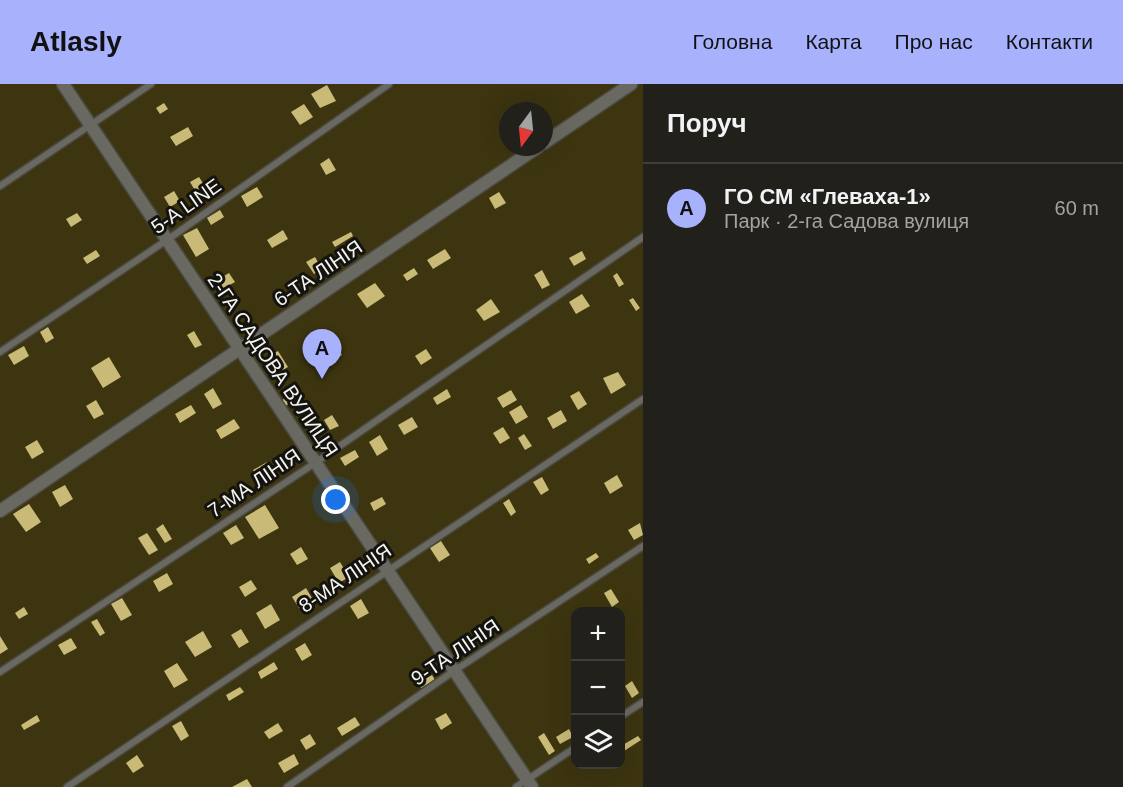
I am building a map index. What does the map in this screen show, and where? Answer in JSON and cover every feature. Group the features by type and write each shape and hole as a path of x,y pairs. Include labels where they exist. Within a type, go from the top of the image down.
{"street":[{"name":"2-ГА САДОВА ВУЛИЦЯ","path":"63,84 530,783"},
{"path":"553,137 631,84"},
{"name":"6-ТА ЛІНІЯ","path":"0,511 525,156"}],"lane":[{"path":"0,186 151,84"},
{"name":"5-A LINE","path":"0,352 167,240 389,84"},
{"name":"7-МА ЛІНІЯ","path":"0,672 315,463 643,237"},
{"name":"8-МА ЛІНІЯ","path":"67,787 643,399"},
{"name":"9-ТА ЛІНІЯ","path":"287,787 454,671 643,546"},
{"path":"624,715 643,702"},
{"path":"516,787 530,783 571,751"}],"shaded area":[{"path":"0,84 643,84 643,787 0,787"}],"building":[{"path":"327,85 336,101 320,108 311,94"},
{"path":"164,103 168,109 160,114 156,108"},
{"path":"304,104 313,117 300,125 291,112"},
{"path":"188,127 193,136 176,146 170,137"},
{"path":"329,158 336,170 326,175 320,164"},
{"path":"199,177 206,188 197,194 190,182"},
{"path":"257,187 263,197 247,207 241,196"},
{"path":"174,191 180,201 170,207 164,197"},
{"path":"499,192 506,203 495,209 489,198"},
{"path":"220,210 224,217 211,225 207,218"},
{"path":"77,213 82,220 71,227 66,219"},
{"path":"197,228 209,249 196,257 183,235"},
{"path":"283,230 288,239 272,248 267,240"},
{"path":"351,232 353,236 335,247 332,242"},
{"path":"445,249 451,258 433,269 427,260"},
{"path":"96,250 100,256 87,264 83,258"},
{"path":"582,251 586,259 574,266 569,258"},
{"path":"315,257 322,269 314,274 306,262"},
{"path":"414,268 418,274 407,281 403,275"},
{"path":"542,270 550,285 542,289 534,275"},
{"path":"229,273 235,282 219,291 214,282"},
{"path":"617,273 624,284 619,287 613,276"},
{"path":"375,283 385,296 367,308 357,294"},
{"path":"582,294 590,306 576,314 569,302"},
{"path":"633,298 640,308 636,311 629,300"},
{"path":"491,299 500,312 484,321 476,310"},
{"path":"48,327 54,338 46,343 40,332"},
{"path":"194,331 202,345 195,348 187,335"},
{"path":"24,346 29,356 14,365 8,355"},
{"path":"426,349 432,358 421,365 415,356"},
{"path":"278,351 288,367 274,375 264,359"},
{"path":"340,351 342,355 318,370 316,365"},
{"path":"109,357 121,377 103,388 91,368"},
{"path":"618,372 626,385 611,394 603,378"},
{"path":"213,388 222,404 213,409 204,394"},
{"path":"300,389 304,395 282,408 279,402"},
{"path":"447,389 451,397 437,405 433,398"},
{"path":"511,390 517,400 503,408 497,398"},
{"path":"579,391 587,404 578,410 570,396"},
{"path":"96,400 104,414 94,419 86,406"},
{"path":"191,405 196,413 180,423 175,414"},
{"path":"521,405 528,417 516,424 509,412"},
{"path":"561,410 567,421 553,429 547,418"},
{"path":"332,415 339,426 330,430 324,420"},
{"path":"412,417 418,427 404,435 398,425"},
{"path":"234,419 240,428 221,439 216,430"},
{"path":"503,427 510,438 500,444 493,433"},
{"path":"524,434 532,446 525,450 518,438"},
{"path":"380,435 388,449 377,456 369,442"},
{"path":"37,440 44,452 32,459 25,447"},
{"path":"355,450 359,457 345,466 340,458"},
{"path":"267,462 274,473 260,481 253,470"},
{"path":"617,475 623,486 610,494 604,483"},
{"path":"542,477 549,490 541,495 533,482"},
{"path":"65,485 73,499 60,507 52,492"},
{"path":"382,497 386,504 374,511 370,503"},
{"path":"509,499 516,512 511,516 503,503"},
{"path":"29,504 41,522 26,532 13,514"},
{"path":"265,505 279,528 259,539 245,517"},
{"path":"640,523 643,535 634,540 628,530"},
{"path":"163,524 172,539 165,543 156,529"},
{"path":"236,525 244,538 231,545 223,533"},
{"path":"147,533 158,550 149,555 138,538"},
{"path":"441,541 450,555 439,562 430,548"},
{"path":"301,547 308,559 297,565 290,554"},
{"path":"596,553 599,557 589,564 586,559"},
{"path":"340,562 349,577 339,583 330,568"},
{"path":"167,573 173,584 159,592 153,581"},
{"path":"251,580 257,589 245,597 239,587"},
{"path":"306,588 313,600 299,608 292,597"},
{"path":"611,589 619,602 612,607 604,593"},
{"path":"122,598 132,615 121,621 111,604"},
{"path":"361,599 369,613 358,619 350,606"},
{"path":"271,604 280,620 265,629 256,613"},
{"path":"24,607 28,614 19,619 15,613"},
{"path":"97,619 105,633 100,636 91,622"},
{"path":"241,629 249,642 239,648 231,635"},
{"path":"203,631 212,647 195,657 185,642"},
{"path":"0,636 8,649 0,654"},
{"path":"71,638 77,648 64,655 58,645"},
{"path":"305,643 312,655 302,661 295,649"},
{"path":"274,662 278,669 261,679 258,672"},
{"path":"177,663 188,680 174,688 164,671"},
{"path":"432,675 435,680 421,688 418,683"},
{"path":"632,681 639,693 632,698 625,686"},
{"path":"240,687 244,692 229,701 226,695"},
{"path":"446,713 452,723 441,730 435,719"},
{"path":"37,715 40,721 24,730 21,725"},
{"path":"355,717 360,725 342,736 337,728"},
{"path":"181,721 189,736 181,741 172,726"},
{"path":"278,723 283,731 269,739 264,732"},
{"path":"569,729 571,733 571,738 560,744 556,737"},
{"path":"544,733 555,751 549,755 538,737"},
{"path":"310,734 316,744 306,750 300,740"},
{"path":"638,736 641,740 625,750 625,744"},
{"path":"294,754 299,764 284,773 278,763"},
{"path":"137,755 144,766 133,773 126,763"},
{"path":"247,779 252,787 232,787"}],"place":[{"name":"ГО СМ «Глеваха-1»","path":"322,379"}]}
